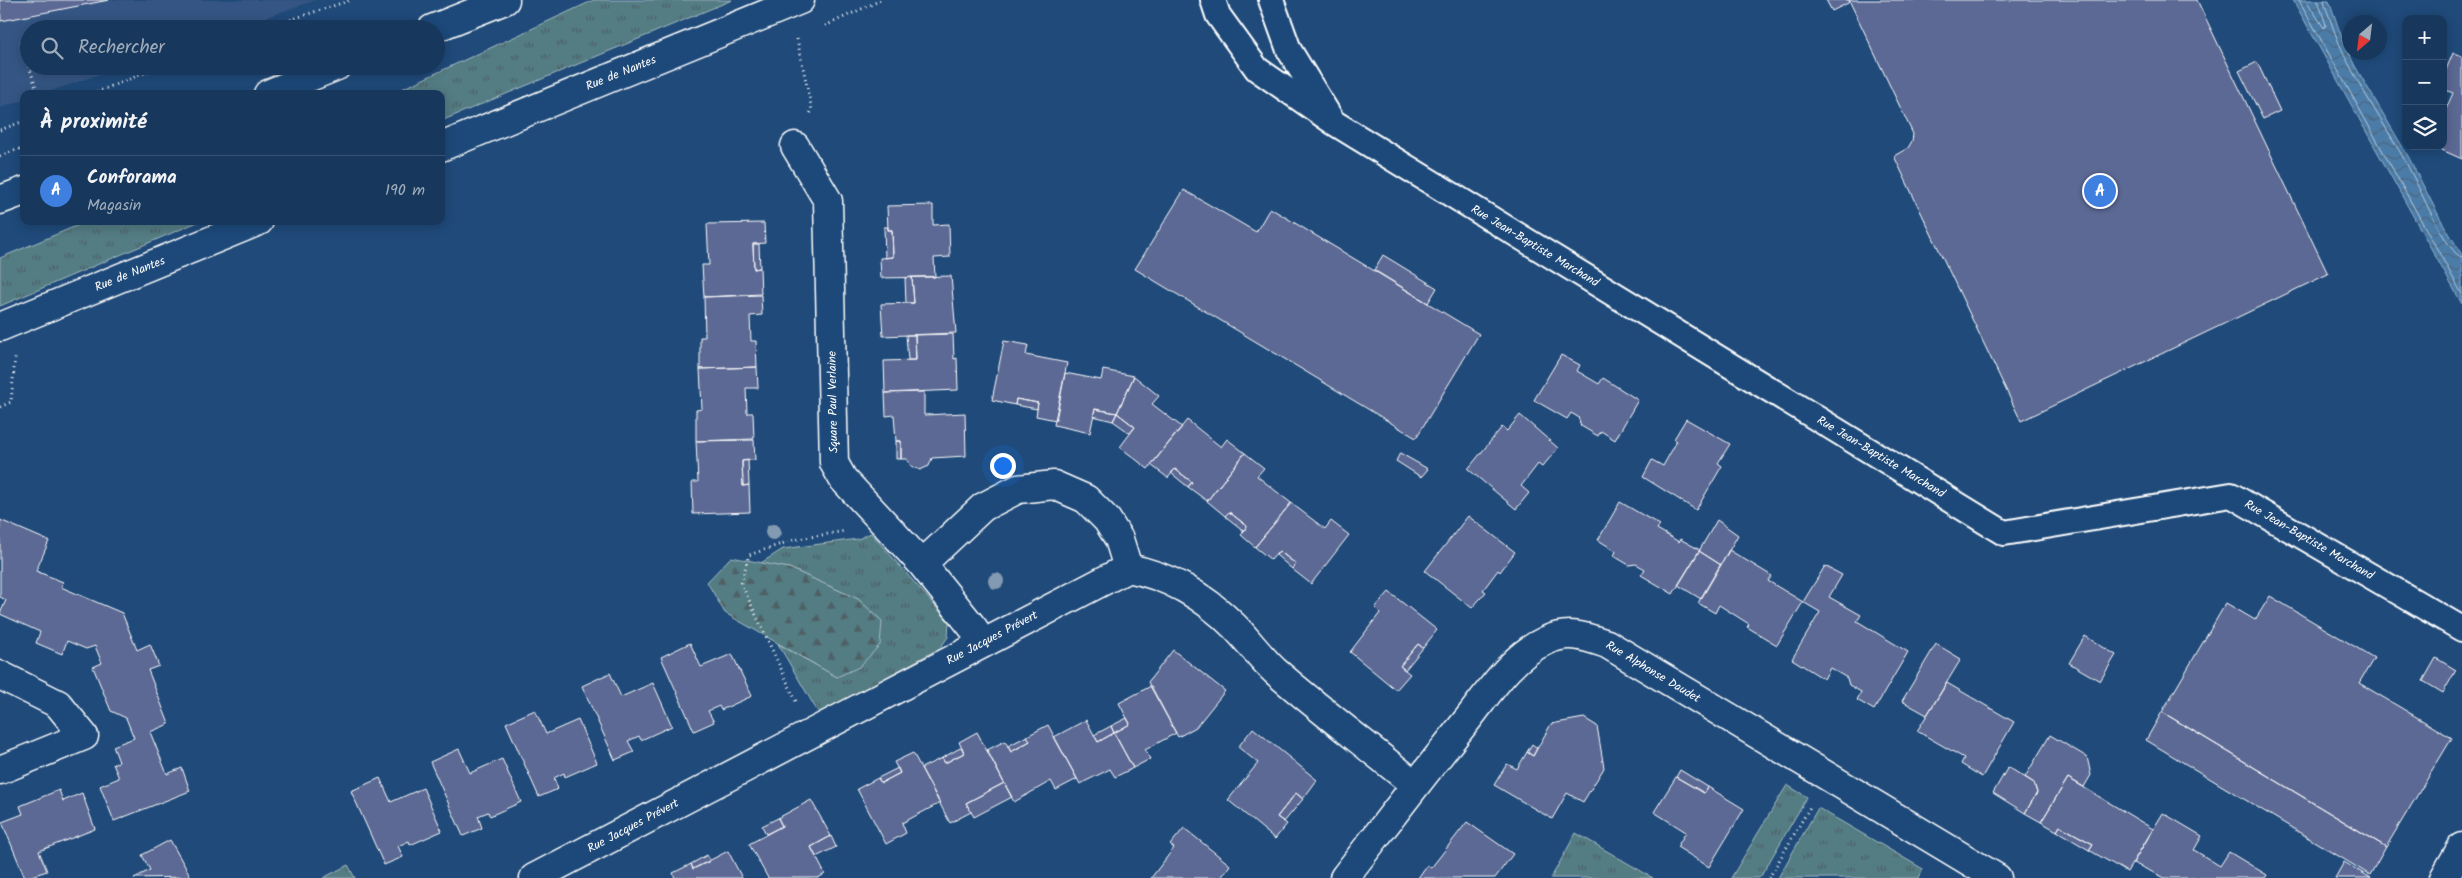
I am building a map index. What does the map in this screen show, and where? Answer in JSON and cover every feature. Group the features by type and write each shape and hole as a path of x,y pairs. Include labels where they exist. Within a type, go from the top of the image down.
{"street":[{"path":"445,24 505,0"},
{"name":"Rue de Nantes","path":"445,145 800,0"},
{"path":"278,90 315,75"},
{"name":"Square Paul Verlaine","path":"795,146 828,201 834,463 843,479 922,564 974,629 980,644"},
{"path":"0,200 20,192"},
{"name":"Rue de Nantes","path":"10,323 249,225"},
{"path":"922,564 984,507 1018,489 1054,485 1086,499 1107,520 1119,539 1128,568 1149,572 1176,583 1204,600 1233,625 1274,670 1415,785"},
{"name":"Rue Jacques Prévert","path":"534,878 1128,568"},
{"name":"Rue Alphonse Daudet","path":"1344,878 1415,785 1509,669 1529,649 1547,640 1575,634 1607,644 1997,878"},
{"path":"0,676 58,704 84,736 0,770"},
{"path":"2444,878 2462,846"}],"lane":[{"name":"Rue Jean-Baptiste Marchand","path":"1213,0 1218,15 1257,69 1333,122 2004,533 2231,495 2462,629"},
{"path":"1271,0 1289,50 1333,122"}],"path":[{"path":"290,20 351,0"},
{"path":"822,27 881,0"},
{"path":"795,146 812,110 796,39 805,35"},
{"path":"32,75 37,90"},
{"path":"102,90 140,75"},
{"path":"0,130 20,122"},
{"path":"0,156 20,148"},
{"path":"0,407 11,402 10,323"},
{"path":"811,733 741,583 748,555 793,540 841,534 874,512"},
{"path":"1769,878 1812,802"}],"shaded area":[{"path":"0,0 316,0 258,20 20,20 20,75 97,75 54,90 20,90 20,101 0,108"}],"green space":[{"path":"594,0 732,0 445,119 445,90 400,90 432,75 445,75 445,69"},
{"path":"78,225 191,225 0,306 0,258"},
{"path":"871,533 949,622 948,637 940,648 819,714 778,644 837,677 882,621 858,599 789,568 761,563 783,549 858,539"},
{"path":"731,557 789,568 858,599 882,621 880,645 859,667 837,677 725,613 707,582"},
{"path":"1787,785 1807,797 1761,876 1759,878 1731,878"},
{"path":"1818,808 1923,869 1919,878 1778,878"},
{"path":"1576,833 1653,878 1551,878"},
{"path":"348,865 355,878 323,878"}],"water":[{"path":"2293,0 2329,0 2342,38 2342,60 2352,60 2402,146 2402,150 2404,150 2408,156 2440,218 2462,255 2462,304"}],"building":[{"path":"0,0 109,0 1,21"},
{"path":"1826,0 1849,0 1850,2 1832,11"},
{"path":"1849,0 2197,0 2328,274 2021,421 1894,156 1908,148 1913,134"},
{"path":"2453,53 2462,57 2462,159 2442,150 2447,150 2447,107 2453,93 2447,91 2447,67"},
{"path":"2257,62 2280,111 2263,119 2239,71"},
{"path":"1184,190 1256,232 1270,208 1479,334 1416,438 1135,269"},
{"path":"933,205 933,225 949,224 950,257 934,258 935,277 881,278 880,258 893,257 892,230 888,230 887,206"},
{"path":"764,223 765,243 753,244 754,269 760,268 761,294 704,297 702,265 709,265 707,224"},
{"path":"884,227 892,230 893,257 885,258"},
{"path":"753,244 759,244 760,268 754,269"},
{"path":"1383,255 1437,288 1428,303 1374,270"},
{"path":"951,276 956,333 883,336 881,304 914,303 912,277"},
{"path":"912,277 914,303 906,303 905,278"},
{"path":"761,295 762,315 750,316 751,341 756,341 757,367 700,369 700,337 705,337 704,297"},
{"path":"953,334 954,359 957,358 958,390 885,393 884,361 916,360 915,335"},
{"path":"906,335 915,335 916,360 908,360"},
{"path":"1004,341 1028,345 1026,355 1067,363 1056,420 1036,416 1038,403 1016,399 1015,405 992,400"},
{"path":"1561,355 1580,365 1577,371 1599,384 1603,378 1638,400 1615,440 1601,431 1598,436 1581,426 1578,417 1571,413 1567,419 1534,400"},
{"path":"757,367 758,388 746,388 747,413 753,413 754,439 696,441 696,410 702,409 700,369"},
{"path":"1103,370 1134,376 1117,413 1095,409 1090,433 1054,425 1065,373 1101,380"},
{"path":"1134,376 1159,396 1152,404 1182,427 1148,469 1120,447 1135,427 1117,413"},
{"path":"924,392 924,415 965,413 966,456 932,458 929,466 920,470 911,466 907,459 901,459 901,441 896,441 894,415 886,416 885,393"},
{"path":"1016,399 1038,403 1037,409 1015,405"},
{"path":"1095,409 1117,413 1113,421 1093,416"},
{"path":"1117,413 1135,427 1130,433 1113,421"},
{"path":"1520,415 1558,448 1542,467 1538,464 1521,486 1529,493 1516,509 1468,469 1502,427 1507,431"},
{"path":"1686,419 1730,444 1718,463 1722,466 1696,510 1643,477 1652,460 1663,466 1677,441 1674,439"},
{"path":"1187,420 1221,447 1227,439 1245,453 1207,501 1188,487 1192,482 1175,469 1168,478 1151,465"},
{"path":"754,440 755,460 742,461 743,486 749,485 750,512 693,514 692,482 698,482 696,441"},
{"path":"896,441 901,441 901,459 896,459"},
{"path":"1245,453 1264,468 1257,476 1291,503 1255,547 1241,535 1247,526 1229,512 1225,516 1207,501"},
{"path":"1400,453 1428,469 1421,477 1396,461"},
{"path":"748,460 749,485 743,486 742,461"},
{"path":"1175,469 1192,482 1188,487 1171,473"},
{"path":"1620,502 1660,525 1657,529 1679,542 1680,539 1700,550 1673,594 1641,575 1645,569 1636,564 1629,565 1614,556 1616,551 1598,540"},
{"path":"1291,503 1325,529 1331,521 1349,535 1311,584 1292,569 1296,564 1279,551 1271,560 1255,547"},
{"path":"1229,512 1247,526 1244,531 1225,516"},
{"path":"1468,516 1515,552 1500,572 1498,570 1483,590 1486,592 1472,608 1425,571"},
{"path":"0,520 49,541 36,571 63,582 61,587 122,613 137,650 150,644 159,666 148,670 169,724 150,732 167,774 182,768 190,791 114,821 100,786 119,778 113,764 119,762 113,746 134,738 126,718 111,711 93,667 102,663 95,646 86,649 67,641 62,654 36,643 40,632 0,614 6,600 0,597"},
{"path":"1717,520 1738,535 1721,565 1699,551"},
{"path":"1729,550 1772,576 1768,581 1803,602 1777,645 1747,627 1749,624 1719,605 1715,613 1698,603"},
{"path":"1279,551 1296,564 1292,569 1276,555"},
{"path":"1699,551 1721,565 1701,599 1678,585"},
{"path":"1825,566 1842,575 1829,597 1861,615 1857,621 1908,652 1874,710 1857,700 1861,692 1849,685 1847,678 1830,668 1824,679 1792,659 1820,612 1803,602"},
{"path":"1389,592 1437,630 1423,648 1418,644 1400,666 1410,674 1396,690 1350,652 1380,613 1375,608"},
{"path":"2270,596 2374,658 2359,683 2452,738 2386,847 2162,712 2226,603 2255,620"},
{"path":"2085,636 2116,655 2100,681 2069,663"},
{"path":"690,643 701,667 732,654 752,696 721,710 719,706 708,711 714,722 694,731 661,657"},
{"path":"1418,644 1423,648 1405,670 1400,666"},
{"path":"1936,644 1961,659 1927,715 1902,701"},
{"path":"1173,650 1225,691 1196,727 1178,737 1148,682"},
{"path":"2436,658 2456,670 2443,693 2423,681"},
{"path":"610,673 621,697 653,683 672,726 641,740 639,736 628,741 634,752 615,760 582,686"},
{"path":"1947,683 2014,722 1982,777 1961,764 1964,758 1917,731"},
{"path":"1151,686 1176,733 1145,750 1150,759 1133,768 1114,733 1130,724 1119,703"},
{"path":"535,710 546,734 578,720 597,763 565,777 564,773 554,778 558,789 539,797 506,723"},
{"path":"2162,712 2386,847 2370,875 2146,740"},
{"path":"1127,718 1130,724 1114,733 1111,726"},
{"path":"1584,718 1597,726 1604,768 1583,802 1567,793 1552,819 1494,785 1507,764 1517,769 1527,752 1533,756 1551,724"},
{"path":"1086,720 1098,742 1114,733 1133,768 1115,777 1110,769 1080,784 1054,737"},
{"path":"1048,725 1077,779 1056,790 1051,781 1014,802 987,750 1005,741 1011,752 1030,741 1027,736"},
{"path":"1111,726 1114,733 1098,742 1094,735"},
{"path":"1253,728 1317,780 1303,799 1296,793 1277,817 1287,824 1275,839 1228,800 1258,763 1238,747"},
{"path":"977,732 1004,783 966,803 971,812 950,823 921,768 942,758 945,763 964,753 959,742"},
{"path":"2050,735 2087,757 2091,775 2084,787 2068,778 2041,822 2025,813 2037,793 2034,783 2025,777"},
{"path":"1027,736 1030,741 1011,752 1008,746"},
{"path":"1532,744 1537,748 1533,756 1527,752"},
{"path":"962,747 964,753 945,763 942,758"},
{"path":"459,749 470,773 502,759 521,802 490,816 488,812 478,816 482,828 463,836 430,762"},
{"path":"913,753 940,803 902,823 906,833 886,844 857,789 878,778 881,783 900,773 894,762"},
{"path":"2008,767 2034,783 2037,793 2025,813 1993,793"},
{"path":"898,768 900,773 881,783 878,778"},
{"path":"1680,770 1708,787 1704,793 1676,777"},
{"path":"1676,777 1704,793 1708,787 1744,809 1709,867 1677,847 1686,832 1654,812"},
{"path":"380,778 391,802 423,788 442,831 410,845 409,841 398,846 403,857 384,865 351,791"},
{"path":"2068,778 2153,829 2127,872 2089,850 2093,844 2060,826 2057,831 2041,822"},
{"path":"1004,783 1012,797 974,817 966,803"},
{"path":"59,790 63,801 82,793 95,829 39,851 47,871 25,878 2,822 23,814 20,806"},
{"path":"1296,793 1303,799 1284,822 1277,817"},
{"path":"811,800 831,836 811,847 825,874 818,878 768,878 749,844 782,826 778,818"},
{"path":"2163,813 2202,836 2194,850 2220,866 2229,852 2267,875 2265,878 2165,878 2133,863"},
{"path":"778,818 782,826 766,834 762,826"},
{"path":"1467,822 1513,854 1495,878 1418,878 1427,865 1431,868"},
{"path":"2060,826 2093,844 2089,850 2057,831"},
{"path":"1184,828 1230,865 1221,878 1151,878 1174,848 1170,845"},
{"path":"831,836 836,847 816,857 811,847"},
{"path":"170,840 191,877 134,878 150,870 142,855"},
{"path":"728,851 742,878 675,878 673,873 691,864 693,869"},
{"path":"707,855 710,861 693,869 691,864"},
{"path":"2344,862 2371,878 2335,878"}],"place":[{"name":"Conforama","path":"2100,191"}]}
